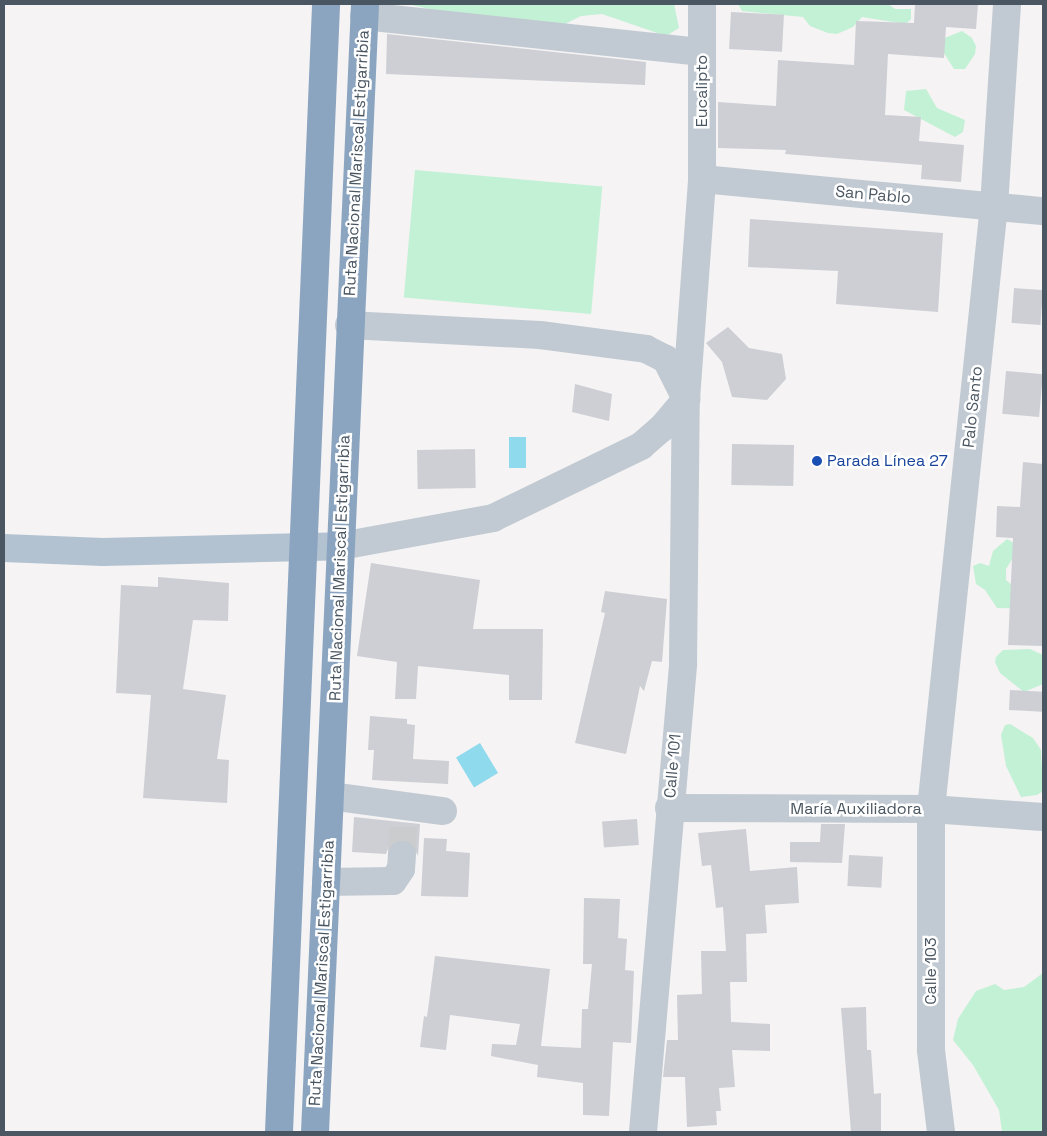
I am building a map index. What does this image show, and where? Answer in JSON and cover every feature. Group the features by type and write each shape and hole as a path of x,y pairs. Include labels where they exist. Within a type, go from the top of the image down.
{"highway":[{"path":"279,1132 326,4"},
{"name":"Ruta Nacional Mariscal Estigarribia","path":"315,1132 342,546 348,325 364,10"}],"main road":[{"path":"4,548 103,552 303,550 342,546"}],"street":[{"name":"Eucalipto","path":"686,399 702,179 702,4"},
{"name":"Palo Santo","path":"931,809 994,206 1007,4"},
{"path":"364,10 702,52"},
{"name":"San Pablo","path":"702,179 1043,211"},
{"path":"342,546 494,518 641,446 662,428 686,399 666,358 646,349 540,335 348,325"},
{"name":"Calle 101","path":"643,1132 669,808 683,664 686,399"},
{"path":"330,796 403,813 443,810"},
{"name":"María Auxiliadora","path":"669,808 931,809 1043,817"},
{"name":"Calle 103","path":"931,809 931,1050 941,1132"},
{"path":"326,882 393,881 401,869 402,855"}],"green space":[{"path":"407,4 674,4 679,28 666,36 602,14 581,16 555,29 466,17"},
{"path":"738,4 888,4 895,9 911,9 911,19 906,24 862,17 853,27 837,34 828,33 810,26 803,17 742,11"},
{"path":"962,31 972,38 976,46 975,54 965,69 954,69 942,50 942,39"},
{"path":"926,89 937,108 965,120 963,132 955,137 904,110 906,91"},
{"path":"415,170 602,186 591,314 404,298"},
{"path":"1007,539 1014,543 1013,558 1006,569 1006,580 1012,585 1042,588 1043,609 997,608 985,590 976,584 973,566 980,563 989,566 993,551"},
{"path":"1030,649 1043,655 1043,684 1024,692 1000,673 995,662 996,657 1003,650"},
{"path":"1010,724 1033,738 1041,750 1043,791 1037,795 1021,797 1006,766 1001,735 1005,725"},
{"path":"1043,973 1043,1132 1002,1132 999,1110 973,1065 953,1040 958,1019 976,991 995,984 1004,990 1024,987"}],"water":[{"path":"509,437 526,437 526,468 509,468"},
{"path":"480,743 498,773 474,787 456,757"}],"building":[{"path":"915,4 978,4 976,29 946,27 944,58 888,54 885,115 921,117 919,141 964,145 961,182 921,179 922,165 785,154 786,150 718,148 718,102 776,106 778,60 854,65 856,21 914,23"},
{"path":"731,12 784,15 782,52 729,49"},
{"path":"387,34 646,62 645,85 386,74"},
{"path":"750,219 943,233 938,312 836,304 838,271 748,267"},
{"path":"1014,288 1043,290 1040,325 1012,323"},
{"path":"728,327 749,348 782,354 786,379 767,400 732,397 722,362 706,343"},
{"path":"1006,371 1043,374 1039,417 1002,414"},
{"path":"575,384 612,394 609,421 572,412"},
{"path":"732,444 794,445 793,486 731,485"},
{"path":"475,449 476,488 418,489 417,450"},
{"path":"1023,462 1043,464 1043,646 1008,645 1013,538 996,537 997,506 1020,507"},
{"path":"371,563 480,580 473,629 543,629 542,700 509,700 509,675 418,666 416,699 395,699 397,662 357,656"},
{"path":"158,577 229,583 228,621 193,620 183,689 226,695 217,759 229,760 227,803 143,798 151,695 116,693 121,585 158,587"},
{"path":"605,591 667,599 662,662 652,661 644,691 640,686 626,754 575,743 605,613 601,612"},
{"path":"1010,690 1043,692 1042,712 1009,710"},
{"path":"370,716 407,719 407,724 415,725 413,759 449,761 448,784 372,780 374,750 368,750"},
{"path":"354,817 420,824 418,856 411,842 403,839 389,846 386,854 352,852"},
{"path":"637,819 639,845 604,847 602,821"},
{"path":"821,824 845,824 842,863 790,862 790,842 820,842"},
{"path":"746,829 750,871 797,867 799,903 765,905 767,933 746,934 747,982 730,982 731,1022 770,1024 770,1051 732,1050 735,1087 719,1088 721,1111 716,1111 717,1125 687,1127 685,1077 663,1077 667,1040 678,1040 677,995 702,994 701,951 726,951 723,907 716,908 711,865 702,866 698,833"},
{"path":"424,838 447,839 446,851 470,853 468,897 421,896"},
{"path":"849,855 883,857 881,888 847,886"},
{"path":"584,898 620,899 618,938 627,939 625,970 634,971 631,1043 613,1042 609,1116 583,1115 583,1083 537,1077 538,1065 491,1056 492,1044 516,1045 520,1024 450,1015 446,1050 420,1047 424,1016 427,1017 435,956 550,969 541,1046 581,1048 582,1009 588,1009 592,964 583,964"},
{"path":"866,1007 867,1050 871,1050 874,1094 881,1093 881,1132 851,1132 841,1008"}],"tunnel":[{"path":"402,855 403,820"}],"place":[{"name":"Parada Línea 27","path":"817,461"}]}
